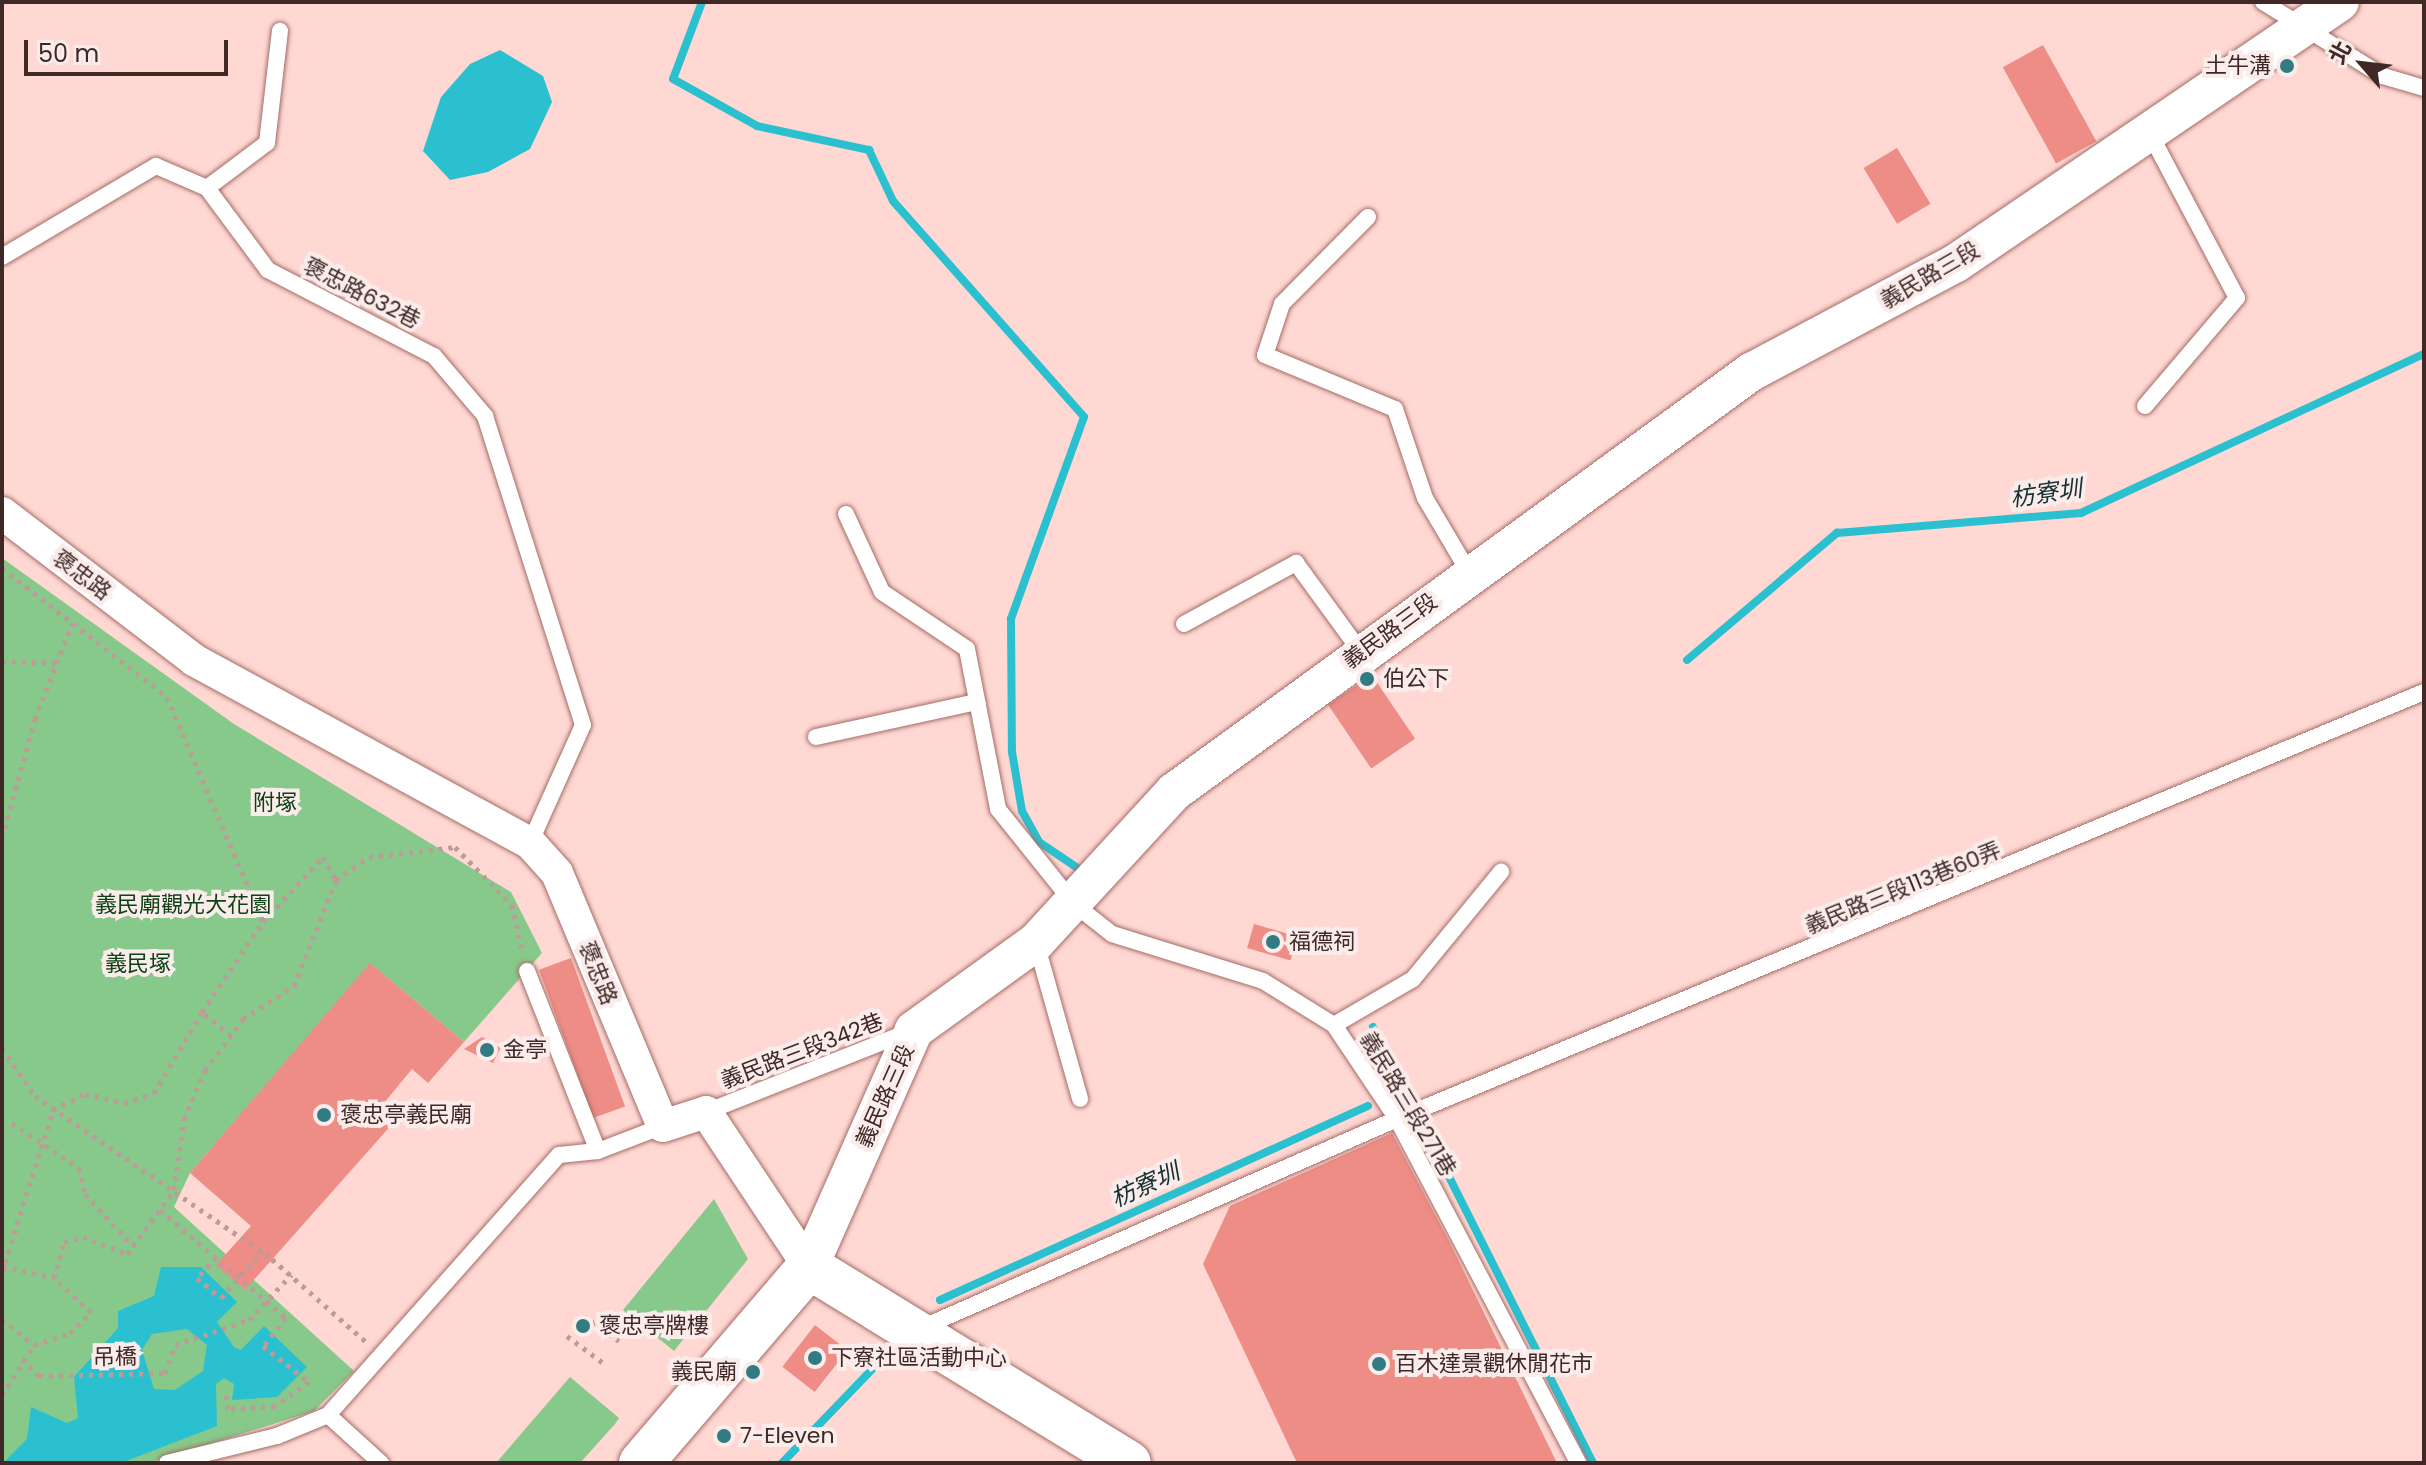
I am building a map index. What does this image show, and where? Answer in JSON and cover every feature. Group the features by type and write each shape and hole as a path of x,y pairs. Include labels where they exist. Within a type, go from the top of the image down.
{"main road":[{"path":"809,1267 1129,1463"},
{"name":"義民路三段","path":"641,1463 809,1267"}],"street":[{"name":"義民路三段","path":"809,1267 914,1030 1036,942 1174,792 1361,652 1751,372 1956,263 2309,29 2340,2"},
{"name":"褒忠路","path":"2,513 194,660 530,843 557,873 663,1126"},
{"path":"663,1126 706,1112 809,1267"}],"lane":[{"path":"2263,2 2383,76 2424,88"},
{"path":"2,257 156,166 207,188 267,143 280,31"},
{"path":"2145,406 2237,298 2150,134"},
{"name":"褒忠路632巷","path":"207,188 268,270 434,356 485,416 583,725 530,843"},
{"path":"1368,217 1282,304 1265,355 1395,409 1425,498 1470,574"},
{"name":"義民路三段271巷","path":"846,514 882,592 967,649 1005,824 1074,904 1112,934 1263,981 1334,1025 1397,1119 1578,1463"},
{"path":"1184,624 1296,563 1361,652"},
{"name":"義民路三段113巷60弄","path":"913,1331 1397,1119 2424,692"},
{"path":"816,737 977,702"},
{"path":"1334,1025 1413,979 1501,872"},
{"path":"1036,942 1080,1099"},
{"path":"527,971 598,1151"},
{"name":"義民路三段342巷","path":"706,1112 914,1030"},
{"path":"167,1463 277,1436 328,1415 559,1155 598,1151 663,1126"},
{"path":"328,1415 381,1463"}],"path":[{"path":"2,568 167,697 263,922"},
{"path":"2,838 72,624"},
{"path":"2,661 57,663"},
{"path":"54,1278 64,1242 83,1237 127,1254 160,1210 174,1190 184,1119 205,1070 231,1036 294,986 336,880 369,857 455,847 512,905 527,971"},
{"path":"2,1272 53,1110 85,1094 124,1103 154,1093 202,1012 263,922 323,857 336,880"},
{"path":"202,1012 231,1036"},
{"path":"2,1048 53,1110 262,1252 381,1357"},
{"path":"12,1123 41,1148 79,1168 85,1194 133,1246"},
{"path":"160,1210 286,1318 263,1346 309,1382 275,1406 228,1409 226,1394"},
{"path":"216,1257 197,1278 221,1298 262,1252"},
{"path":"2,1266 54,1278 91,1312 70,1333 34,1345 22,1359 2,1395"},
{"path":"267,1302 291,1275"},
{"name":"吊橋","path":"22,1359 39,1376 165,1373 175,1345 249,1320 267,1302"},
{"path":"584,1316 619,1341"},
{"path":"3,1322 34,1345"},
{"path":"567,1336 602,1362"},
{"path":"2,1379 8,1385"}],"green space":[{"name":"義民廟觀光大花園","path":"2,558 234,724 511,892 542,953 464,1042 371,964 190,1173 174,1207 354,1371 314,1411 149,1463 2,1463"},
{"path":"714,1199 748,1259 674,1351 623,1310"},
{"path":"570,1377 619,1418 615,1424 580,1463 496,1463"}],"water":[{"path":"500,50 543,76 552,102 530,149 488,172 450,180 423,151 441,97 470,64"},
{"path":"161,1267 201,1267 237,1302 217,1322 234,1347 241,1350 264,1326 307,1367 277,1397 232,1400 234,1384 224,1378 216,1384 217,1426 121,1463 3,1463 27,1439 31,1407 67,1423 78,1418 74,1377 118,1328 118,1311 154,1296","holes":["187,1329 207,1345 203,1371 175,1390 154,1389 142,1350 152,1334"]}],"building":[{"path":"2043,45 2096,141 2056,164 2003,67"},
{"path":"1897,148 1930,204 1897,224 1864,168"},
{"path":"1372,675 1415,739 1371,768 1328,705"},
{"name":"福德祠","path":"1254,924 1297,936 1290,960 1247,948"},
{"path":"571,958 625,1106 593,1118 539,970"},
{"path":"370,963 464,1042 428,1083 412,1069 379,1109 394,1122 245,1290 216,1265 251,1226 190,1173"},
{"name":"金亭","path":"482,1037 501,1047 493,1063 464,1049"},
{"name":"百木達景觀休閒花市","path":"1392,1133 1449,1241 1557,1463 1297,1463 1203,1264 1230,1206"},
{"name":"下寮社區活動中心","path":"815,1325 847,1350 815,1392 782,1367"}],"waterway":[{"path":"702,2 673,79 757,126 869,150 893,201 1084,417 1011,619 1012,752 1022,811 1039,842 1076,867"},
{"name":"枋寮圳","path":"1687,660 1837,533 2081,513 2424,354"},
{"name":"枋寮圳","path":"1373,1027 1405,1090"},
{"name":"枋寮圳","path":"940,1300 1368,1106"},
{"path":"1427,1133 1593,1463"},
{"name":"枋寮圳","path":"782,1463 883,1358"}],"place":[{"name":"土牛溝","path":"2287,66"},
{"name":"伯公下","path":"1367,679"},
{"name":"福德祠","path":"1273,942"},
{"name":"金亭","path":"487,1050"},
{"name":"褒忠亭義民廟","path":"324,1115"},
{"name":"褒忠亭牌樓","path":"583,1326"},
{"name":"下寮社區活動中心","path":"815,1358"},
{"name":"百木達景觀休閒花市","path":"1379,1364"},
{"name":"義民廟","path":"753,1372"},
{"name":"7-Eleven","path":"724,1436"}],"park label":[{"name":"附塚","path":"275,803"},
{"name":"義民塚","path":"138,964"}]}
